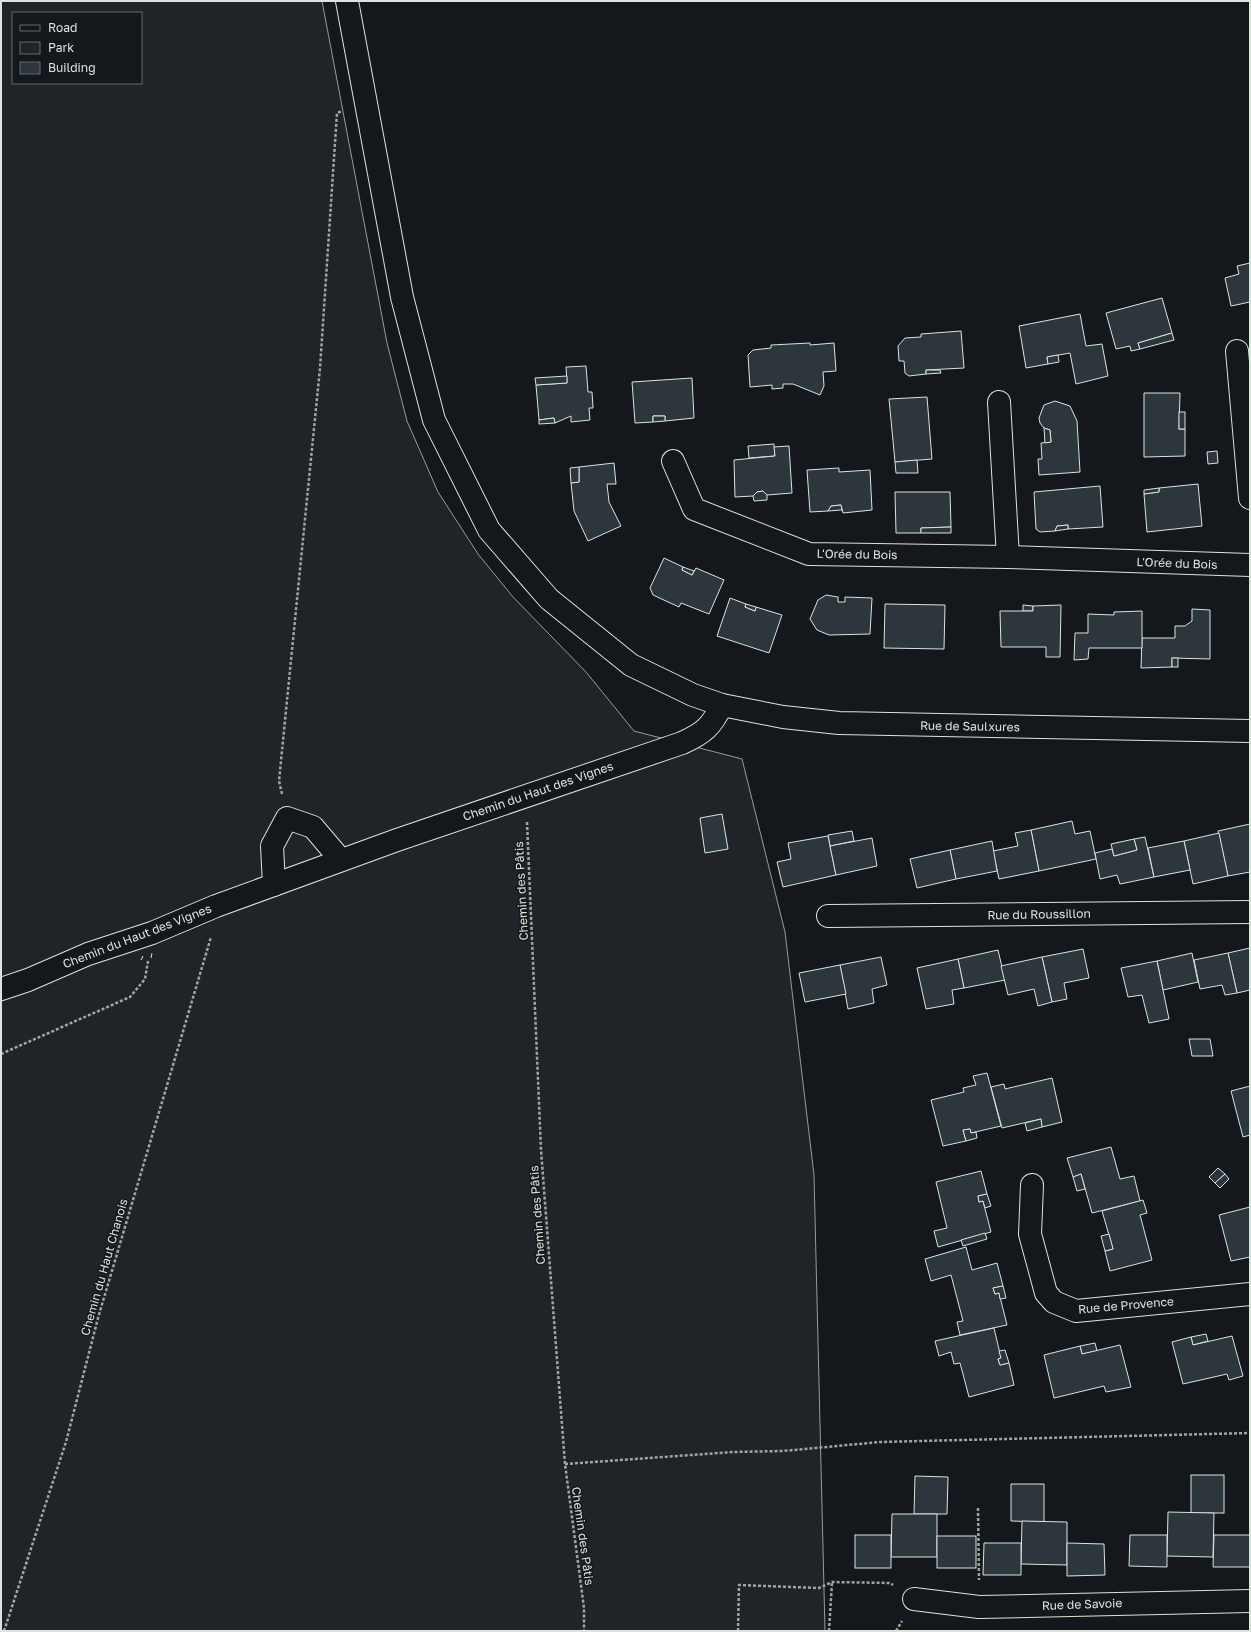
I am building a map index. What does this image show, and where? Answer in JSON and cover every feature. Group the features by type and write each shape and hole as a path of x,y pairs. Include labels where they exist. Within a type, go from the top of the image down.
{"street":[{"name":"Rue de Saulxures","path":"347,1 402,298 434,420 489,530 549,599 631,665 693,695 722,705 783,717 839,723 1250,730"},
{"path":"1236,351 1250,498"},
{"path":"999,402 1008,557"},
{"name":"L'Orée du Bois","path":"674,460 694,509 809,554 1008,557 1250,565"},
{"name":"Chemin du Haut des Vignes","path":"1,989 28,980 88,954 152,933 216,906 341,860 700,735 714,722 722,705"},
{"path":"274,885 272,846 287,818 313,828 341,860"},
{"name":"Rue du Roussillon","path":"828,916 1250,912"},
{"name":"Rue de Provence","path":"1032,1185 1030,1234 1046,1293 1054,1302 1076,1311 1250,1294"},
{"name":"Rue de Savoie","path":"914,1599 979,1607 1250,1601"}],"path":[{"path":"287,818 279,781 320,368 337,113 365,97"},
{"name":"Chemin des Pâtis","path":"525,796 541,1150 565,1464 584,1608 584,1631"},
{"name":"Chemin du Haut Chanois","path":"4,1631 66,1442 98,1318 212,934 216,906"},
{"path":"1,1054 130,997 145,979 152,933"},
{"path":"565,1464 733,1452 783,1451 880,1442 1250,1433"},
{"path":"978,1508 979,1607"},
{"path":"738,1631 739,1585 819,1588 832,1582 890,1583 914,1599"},
{"path":"829,1631 832,1582"}],"green space":[{"path":"1,1 322,1 387,343 407,421 438,492 478,554 513,597 586,672 634,731 742,759 785,932 814,1175 825,1631 1,1631"}],"building":[{"path":"1250,263 1250,302 1231,306 1225,278 1239,274 1237,266"},
{"path":"1162,298 1172,333 1138,343 1140,349 1131,351 1130,346 1116,349 1106,313"},
{"path":"1080,314 1086,346 1102,344 1108,376 1076,384 1070,353 1047,357 1048,364 1026,368 1019,326"},
{"path":"961,331 964,368 926,370 926,374 909,376 905,373 904,361 899,361 898,346 905,338 921,337 921,334"},
{"path":"1172,333 1174,340 1140,349 1138,343"},
{"path":"810,343 810,345 834,343 836,371 823,372 824,386 820,395 793,384 783,384 783,388 772,389 772,385 750,387 748,355 753,350 771,348 771,345"},
{"path":"1058,355 1059,362 1048,364 1047,357"},
{"path":"586,366 588,392 592,392 593,408 589,408 590,420 571,422 571,416 555,423 554,418 539,420 536,385 567,383 566,367"},
{"path":"926,370 940,370 941,373 926,374"},
{"path":"567,376 567,383 536,385 535,378"},
{"path":"692,378 694,418 665,421 665,416 653,416 653,422 635,423 632,382"},
{"path":"1144,393 1180,393 1179,429 1185,429 1185,456 1144,457"},
{"path":"927,397 932,459 895,462 889,399"},
{"path":"1055,401 1070,406 1077,421 1080,472 1039,475 1038,459 1042,459 1041,443 1051,442 1050,430 1044,428 1040,423 1039,418 1044,405"},
{"path":"1179,412 1185,412 1185,429 1179,429"},
{"path":"653,416 665,416 665,421 653,422"},
{"path":"554,418 555,423 539,424 539,420"},
{"path":"1044,428 1050,430 1051,442 1045,443"},
{"path":"774,444 775,456 749,458 748,446"},
{"path":"789,446 792,493 767,495 763,491 757,492 753,496 735,497 734,460 775,456 774,447"},
{"path":"1217,451 1218,463 1208,464 1207,452"},
{"path":"917,460 918,473 896,473 895,462"},
{"path":"614,463 616,484 607,484 609,502 621,526 588,541 574,511 571,483 579,482 579,467"},
{"path":"579,467 579,482 571,483 570,468"},
{"path":"839,468 839,472 870,470 872,510 843,513 841,505 831,506 828,511 810,512 807,470"},
{"path":"1198,484 1202,526 1147,532 1144,494 1159,492 1159,488"},
{"path":"1100,486 1103,527 1068,529 1068,525 1057,526 1055,531 1040,532 1036,529 1034,492"},
{"path":"1159,488 1159,492 1144,494 1144,490"},
{"path":"763,491 767,495 767,500 754,501 753,496 757,492"},
{"path":"895,492 950,492 951,527 921,528 921,533 896,533"},
{"path":"841,505 842,510 828,511 831,506"},
{"path":"1068,525 1068,529 1055,531 1057,526"},
{"path":"951,527 951,533 921,533 921,528"},
{"path":"664,558 683,567 682,570 692,575 696,568 724,580 709,614 681,603 679,607 653,595 650,588"},
{"path":"683,567 694,571 692,575 682,570"},
{"path":"826,595 838,597 838,602 845,602 845,597 872,598 870,634 829,635 817,630 810,619 818,600"},
{"path":"730,598 746,604 745,607 755,611 756,607 782,615 769,653 717,636"},
{"path":"746,604 756,607 755,611 745,607"},
{"path":"885,604 945,605 944,649 884,648"},
{"path":"1023,605 1033,606 1033,611 1023,611"},
{"path":"1061,605 1060,657 1046,657 1046,647 1001,647 1000,611 1033,611 1033,606"},
{"path":"1192,609 1210,610 1210,659 1172,658 1172,667 1141,668 1142,638 1175,638 1175,626 1185,626 1192,621"},
{"path":"1142,611 1142,648 1089,648 1088,659 1074,660 1075,633 1088,633 1088,614 1114,615 1114,612"},
{"path":"1172,658 1178,658 1178,667 1172,667"},
{"path":"722,814 728,849 705,853 700,818"},
{"path":"1072,821 1075,834 1090,831 1096,859 1039,871 1031,830"},
{"path":"1250,824 1250,872 1228,876 1218,831"},
{"path":"1031,830 1039,871 999,879 993,851 1018,846 1015,833"},
{"path":"852,831 854,841 830,846 828,835"},
{"path":"1219,833 1228,876 1193,884 1184,841"},
{"path":"828,836 836,875 783,887 777,862 791,859 788,843"},
{"path":"1145,837 1154,877 1120,884 1117,875 1100,879 1095,853 1112,849 1114,856 1137,850 1134,839"},
{"path":"872,838 877,866 836,875 830,846"},
{"path":"1134,839 1137,850 1114,856 1111,844"},
{"path":"992,841 997,871 956,879 950,850"},
{"path":"1184,841 1190,870 1154,877 1148,848"},
{"path":"950,850 956,879 917,888 910,859"},
{"path":"1250,948 1250,990 1237,993 1228,953"},
{"path":"1083,949 1089,978 1064,983 1067,999 1052,1002 1042,957"},
{"path":"998,950 1005,980 964,988 958,959"},
{"path":"1192,953 1198,982 1163,990 1157,961"},
{"path":"1228,953 1237,993 1225,995 1222,985 1200,989 1194,960"},
{"path":"881,957 887,985 872,989 874,1003 848,1009 840,965"},
{"path":"1042,957 1052,1002 1038,1006 1034,989 1008,995 1001,966"},
{"path":"958,959 964,988 952,990 954,1004 926,1009 917,968"},
{"path":"1157,961 1169,1019 1149,1023 1142,995 1128,997 1121,968"},
{"path":"840,965 846,994 805,1002 799,973"},
{"path":"1189,1039 1210,1039 1213,1056 1192,1056"},
{"path":"987,1073 1001,1126 971,1133 970,1129 963,1130 966,1141 943,1146 931,1100 964,1092 963,1088 976,1085 973,1076"},
{"path":"1052,1078 1062,1122 1042,1127 1041,1119 1002,1128 991,1087 1004,1084 1005,1089"},
{"path":"1250,1086 1250,1135 1243,1137 1231,1091"},
{"path":"1041,1119 1042,1127 1027,1131 1025,1123"},
{"path":"970,1129 971,1133 976,1132 977,1138 966,1141 963,1130"},
{"path":"1111,1147 1120,1179 1134,1176 1140,1201 1092,1213 1081,1174 1073,1177 1067,1158"},
{"path":"1218,1168 1225,1174 1215,1183 1209,1177"},
{"path":"981,1171 987,1194 978,1196 979,1202 983,1201 991,1232 938,1247 934,1231 947,1228 936,1182"},
{"path":"1081,1174 1085,1189 1077,1191 1073,1177"},
{"path":"1225,1174 1229,1179 1220,1188 1215,1183"},
{"path":"987,1194 991,1206 985,1208 983,1201 979,1202 978,1196"},
{"path":"1143,1200 1147,1213 1140,1215 1152,1260 1110,1271 1105,1251 1113,1249 1102,1211"},
{"path":"1250,1207 1250,1257 1231,1261 1219,1215"},
{"path":"985,1233 987,1239 963,1246 961,1240"},
{"path":"1109,1234 1113,1249 1105,1251 1101,1236"},
{"path":"966,1247 972,1270 997,1263 1003,1286 993,1288 995,1294 999,1293 1007,1325 960,1335 957,1322 963,1321 951,1275 931,1281 925,1259"},
{"path":"1003,1286 1006,1298 1000,1299 999,1293 995,1294 993,1288"},
{"path":"994,1328 1001,1358 998,1359 1000,1365 1009,1363 1014,1385 969,1397 960,1363 954,1364 951,1352 939,1356 935,1341"},
{"path":"1206,1334 1208,1341 1193,1345 1191,1337"},
{"path":"1232,1336 1243,1376 1229,1380 1227,1374 1183,1384 1172,1342 1191,1337 1193,1345"},
{"path":"1095,1343 1097,1351 1082,1354 1080,1346"},
{"path":"1120,1345 1131,1387 1106,1392 1104,1386 1054,1398 1044,1355 1080,1346 1082,1354"},
{"path":"1005,1350 1009,1363 1000,1365 998,1359 1001,1358 999,1351"},
{"path":"1191,1475 1224,1475 1224,1513 1191,1513"},
{"path":"915,1476 948,1477 947,1514 914,1514"},
{"path":"1011,1484 1044,1484 1044,1522 1011,1521"},
{"path":"1168,1512 1214,1513 1213,1557 1167,1556"},
{"path":"892,1514 937,1514 937,1557 891,1557"},
{"path":"1022,1521 1067,1522 1067,1565 1021,1564"},
{"path":"855,1535 891,1535 891,1568 855,1568"},
{"path":"1130,1535 1167,1535 1167,1567 1129,1566"},
{"path":"1214,1535 1250,1535 1250,1567 1213,1567"},
{"path":"937,1536 976,1536 976,1568 937,1568"},
{"path":"984,1543 1021,1543 1021,1575 983,1575"},
{"path":"1067,1543 1104,1544 1105,1575 1067,1576"}],"fence":[{"path":"151,958 152,953"},
{"path":"141,960 143,956"}]}
